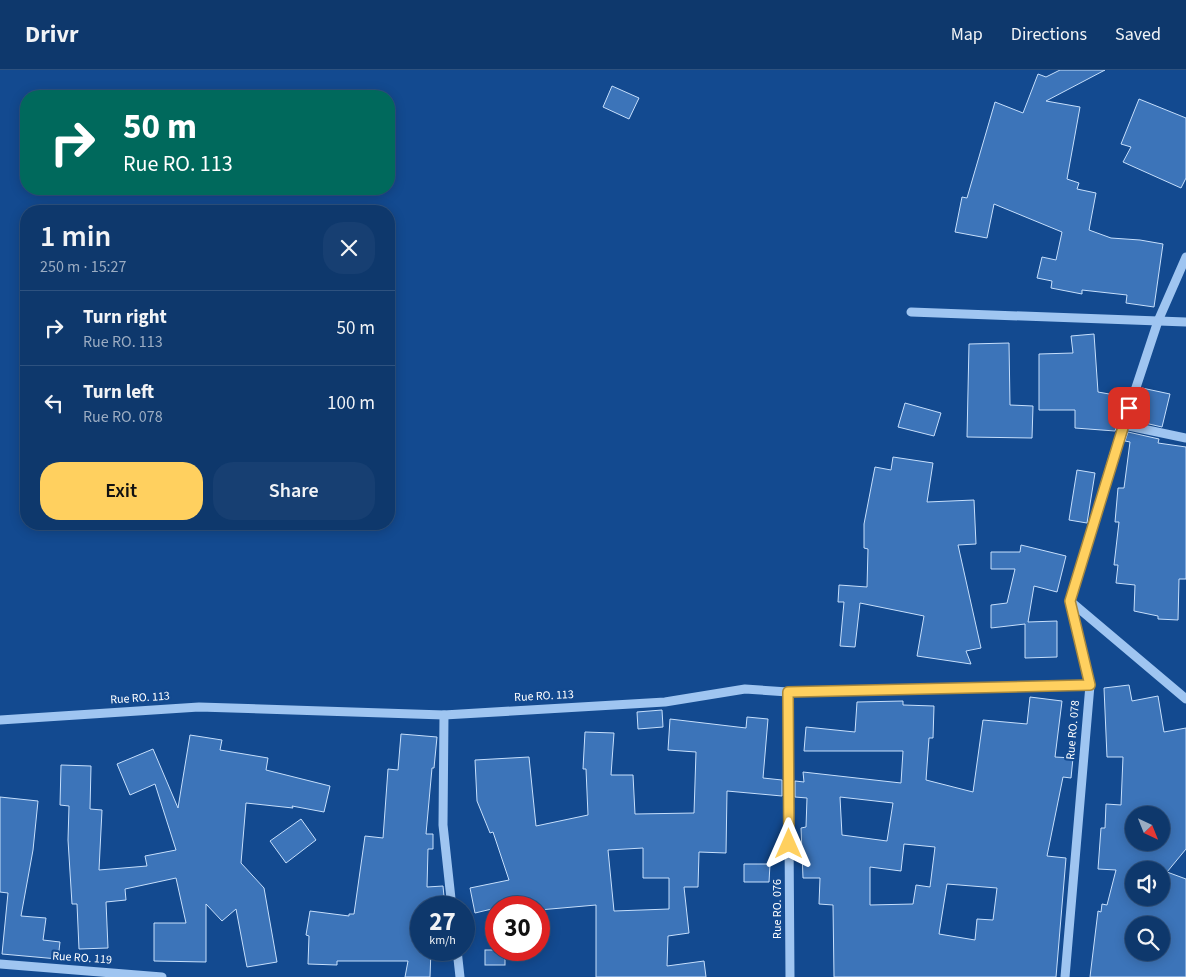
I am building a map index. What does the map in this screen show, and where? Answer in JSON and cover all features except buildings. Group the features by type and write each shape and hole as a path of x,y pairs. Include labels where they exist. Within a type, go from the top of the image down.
{"street":[{"path":"1186,257 1158,321 1070,601 1186,699"},
{"path":"911,312 1186,322"},
{"path":"1124,425 1186,438"},
{"name":"Rue RO. 078","path":"1065,977 1090,685 1070,601"},
{"name":"Rue RO. 113","path":"0,720 199,707 444,715 665,702 745,689 788,692 1090,685"},
{"name":"Rue RO. 076","path":"788,692 790,977"},
{"path":"444,715 443,825 451,896"},
{"path":"458,961 460,977"},
{"name":"Rue RO. 119","path":"0,964 61,973 162,977"}],"route":[{"path":"789,844 788,692 1090,685 1070,601 1129,408"}]}
